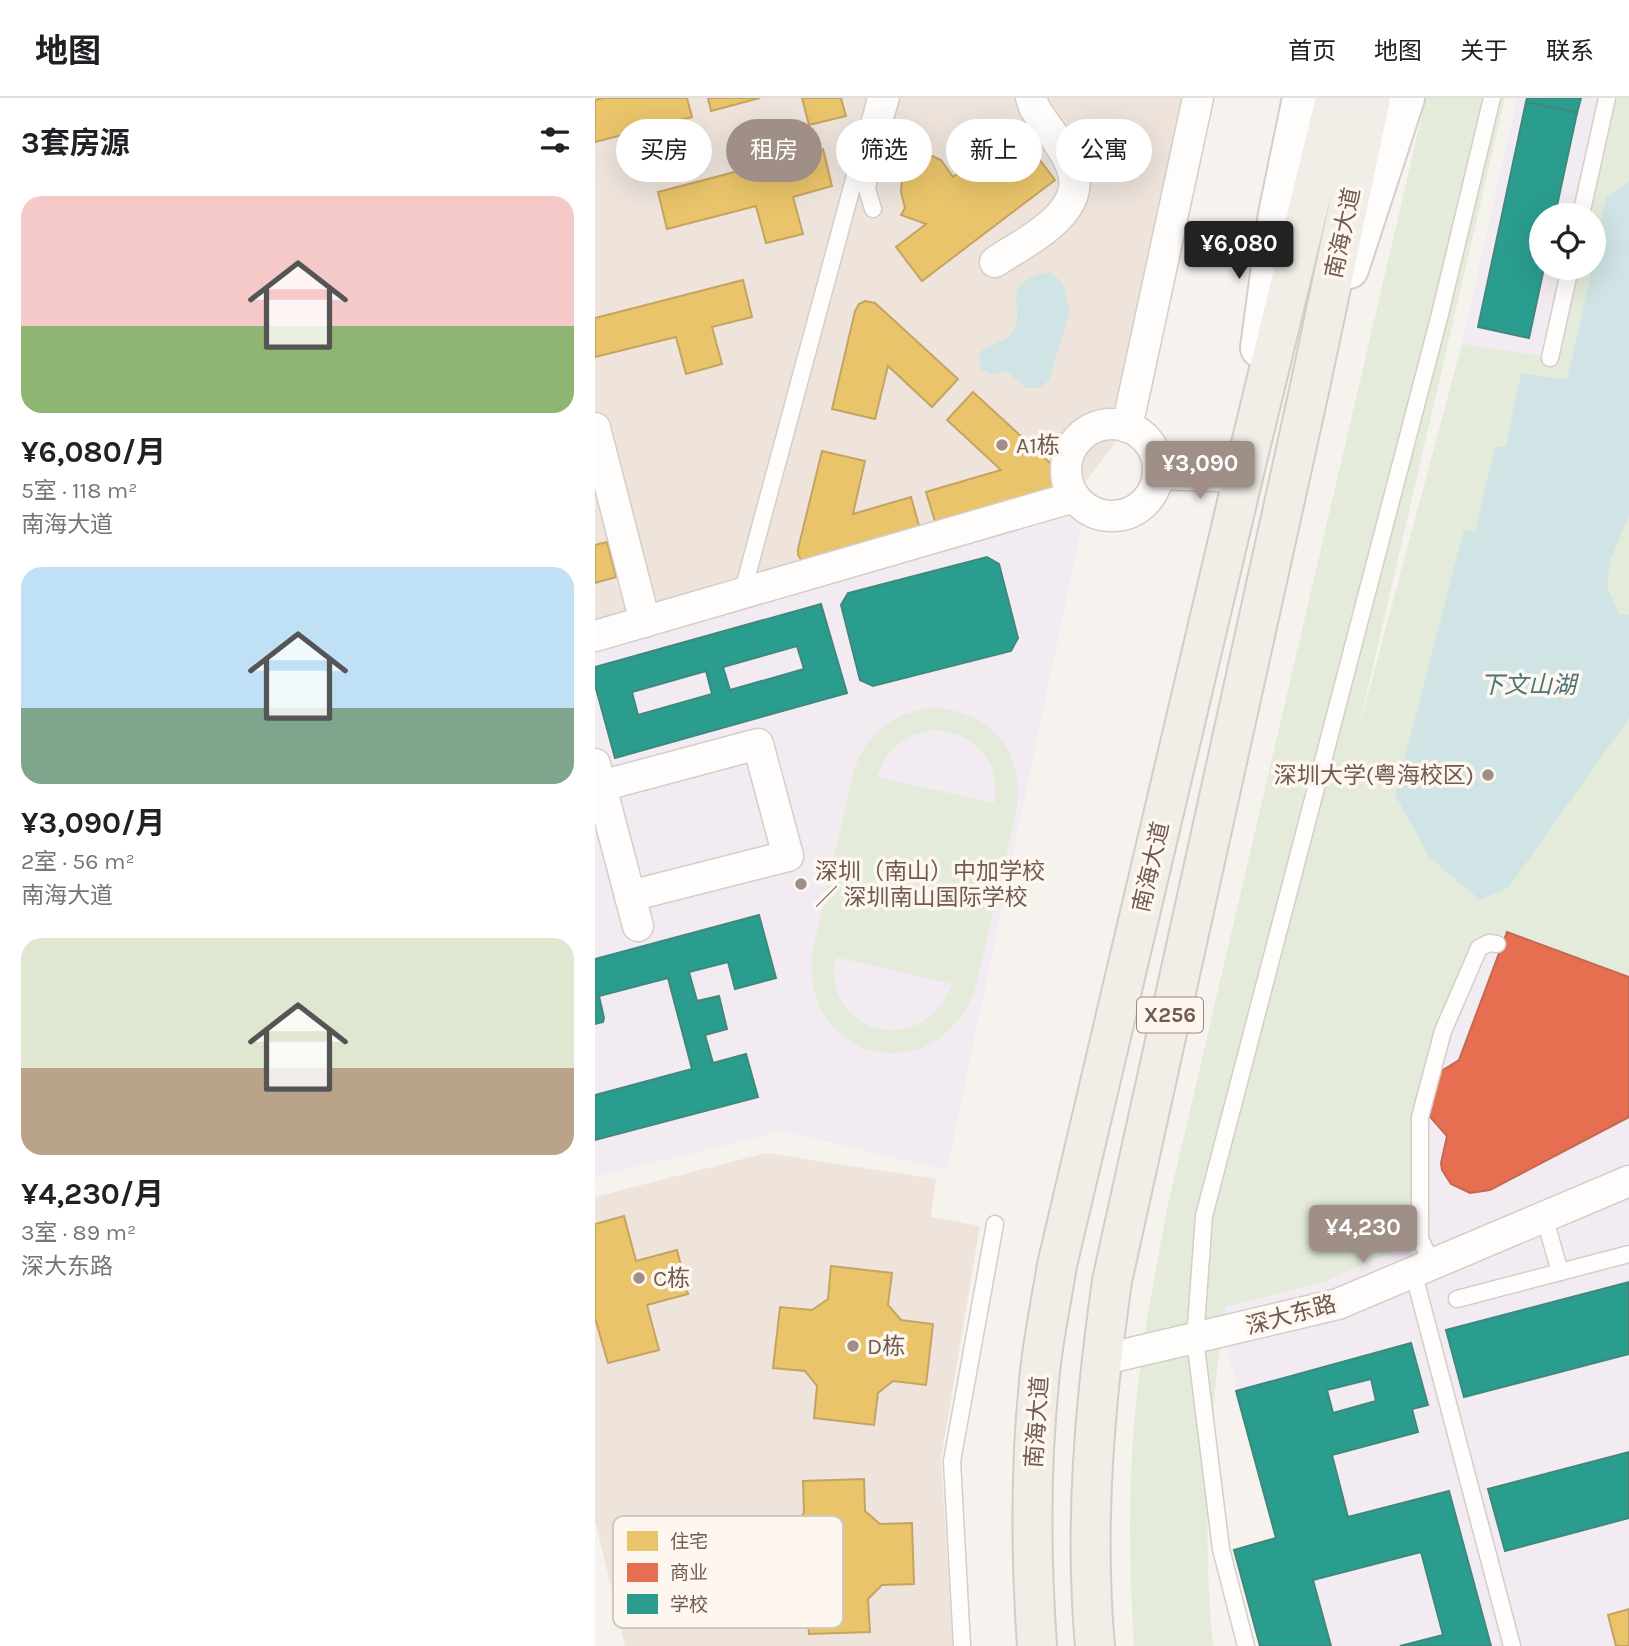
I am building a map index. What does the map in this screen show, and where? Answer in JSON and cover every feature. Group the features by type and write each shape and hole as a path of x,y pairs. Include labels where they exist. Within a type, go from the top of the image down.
{"main road":[{"path":"1243,477 1278,214 1303,98"},
{"name":"南海大道","path":"1037,1646 1033,1588 1033,1451 1039,1380 1057,1265 1335,98"},
{"name":"南海大道","path":"1095,1646 1091,1506 1101,1360 1112,1282 1371,98"},
{"path":"1309,391 1405,98"}],"street":[{"path":"995,262 1056,220 1066,210 1072,198 1074,180 1071,165 1031,98"},
{"path":"1127,427 1198,98"},
{"path":"1104,425 1127,427 1138,432 1153,451 1158,474 1155,486 1140,506 1118,516 1093,512 1075,497 1066,475 1069,453 1075,443 1083,434 1104,425"},
{"path":"595,428 645,622"},
{"path":"1158,474 1243,477"},
{"path":"595,636 1075,497"},
{"path":"630,897 788,856 758,744 598,775 630,897 638,926"},
{"name":"深大东路","path":"1101,1360 1338,1304 1629,1181"}],"lane":[{"path":"742,594 876,98"},
{"path":"873,209 867,189 871,165 891,98"},
{"path":"1246,1646 1221,1549 1195,1339 1204,1216 1440,314 1492,98"},
{"path":"1584,203 1607,98"},
{"path":"1551,358 1567,280"},
{"path":"1497,944 1489,943 1479,948 1444,1031 1420,1117 1420,1239 1423,1267 1512,1646"},
{"path":"1544,1216 1560,1272"},
{"path":"962,1646 952,1461 995,1224"},
{"path":"1457,1299 1629,1254"}],"shaded area":[{"path":"595,98 1198,98 1127,427 1074,497 595,636"},
{"name":"深圳大学(粤海校区)","path":"1517,98 1629,98 1629,1646 1260,1646 1234,1550 1276,1537 1217,1310 1233,1206 1462,344"},
{"name":"深圳（南山）中加学校 ／ 深圳南山国际学校","path":"1087,500 947,1170 781,1131 595,1177 595,636"},
{"path":"766,1153 936,1179 931,1217 980,1226 941,1459 953,1646 625,1646 621,1628 843,1628 843,1516 613,1516 613,1596 595,1520 595,1197"}],"green space":[{"path":"1426,98 1505,98 1357,735 1462,344 1550,357 1567,280 1606,280 1606,203 1584,203 1607,98 1629,98 1629,977 1507,932 1479,948 1420,1117 1420,1239 1326,1281 1226,1307 1215,1392 1209,1476 1208,1561 1213,1646 1134,1646 1130,1541 1133,1437 1143,1348 1167,1209"},
{"path":"933,707 972,717 999,737 1009,751 1015,767 1017,807 975,990 956,1022 932,1043 903,1053 875,1051 848,1040 827,1020 814,990 812,953 854,770 860,756 883,726 918,710","holes":["934,730 962,737 982,752 993,774 994,803 877,777 891,751 898,745 914,736","835,957 952,984 938,1008 920,1023 899,1030 878,1028 859,1020 844,1005 835,983"]}],"water":[{"name":"下文山湖","path":"1629,182 1629,516 1610,561 1607,586 1619,614 1629,615 1629,718 1509,887 1480,900 1430,858 1395,795 1464,530 1475,532 1495,446 1506,447 1521,373 1561,379 1568,377 1589,280 1606,280 1606,197"},
{"path":"1049,272 1062,282 1070,311 1049,380 1040,388 1026,388 1006,371 992,375 981,369 979,354 987,347 1007,338 1016,326 1017,291 1022,283"}],"building: 住宅":[{"path":"687,98 692,117 616,119 616,137 595,142 595,100"},
{"path":"708,98 760,98 711,111"},
{"path":"802,98 841,98 846,116 822,122 822,119 807,119"},
{"path":"822,149 832,186 793,197 803,234 766,243 756,206 667,229 658,192 696,182 712,182 712,178 726,174 726,182 822,182"},
{"path":"932,156 941,160 946,167 946,182 1042,182 1042,163 1055,180 922,281 896,247 926,224 901,215 905,208 902,182 932,182"},
{"path":"743,280 752,317 712,327 722,364 686,374 676,337 595,357 595,318"},
{"path":"865,301 875,303 958,379 932,407 888,366 875,419 832,409 855,311 859,304"},
{"name":"A1栋","path":"973,392 1060,472 1064,480 1063,486 937,528 926,492 1001,470 947,420"},
{"path":"822,451 865,461 853,514 911,497 921,533 803,562 798,555 798,549"},
{"path":"607,542 616,577 595,583 595,545"},
{"name":"C栋","path":"624,1216 636,1261 677,1250 688,1294 647,1305 659,1350 608,1363 595,1318 595,1224"},
{"name":"D栋","path":"831,1266 892,1273 888,1305 901,1320 933,1324 926,1385 893,1381 878,1393 874,1425 814,1418 817,1386 805,1371 773,1368 780,1307 812,1310 828,1299"},
{"path":"864,1479 865,1511 880,1524 912,1523 914,1584 882,1585 868,1599 870,1632 809,1634 809,1628 843,1628 843,1516 801,1516 804,1513 803,1481"},
{"path":"1629,1609 1629,1646 1616,1646 1608,1615"}],"building: 商业":[{"path":"1507,932 1629,977 1629,1117 1490,1190 1470,1193 1451,1184 1442,1170 1447,1136 1431,1118 1426,1107 1435,1075 1459,1060"}],"building: 学校":[{"path":"1527,98 1581,98 1577,113 1526,102"},
{"path":"1526,102 1577,113 1558,203 1529,203 1529,280 1541,280 1529,338 1478,327"},
{"path":"987,557 999,564 1018,638 1011,651 873,686 860,680 841,605 848,593"},
{"path":"821,604 847,693 615,758 595,685 595,667","holes":["797,646 804,669 730,690 723,667","706,671 712,694 638,715 632,692"]},
{"path":"759,915 776,978 735,989 728,962 689,972 697,1001 719,996 727,1029 705,1035 713,1063 746,1054 758,1097 595,1140 595,1095 692,1069 668,978 599,996 604,1018 603,1022 595,1024 595,959"},
{"path":"1629,1282 1629,1354 1464,1397 1446,1330"},
{"path":"1411,1343 1428,1405 1412,1409 1418,1432 1332,1455 1348,1517 1449,1491 1491,1646 1400,1646 1443,1635 1421,1552 1313,1580 1331,1646 1260,1646 1234,1550 1276,1538 1236,1391","holes":["1371,1379 1376,1401 1333,1413 1327,1390"]},
{"path":"1629,1452 1629,1518 1505,1551 1488,1489"}],"place":[{"name":"A1栋","path":"1002,445"},
{"name":"深圳大学(粤海校区)","path":"1488,775"},
{"name":"深圳（南山）中加学校 ／ 深圳南山国际学校","path":"801,884"},
{"name":"C栋","path":"639,1278"},
{"name":"D栋","path":"853,1346"}]}
